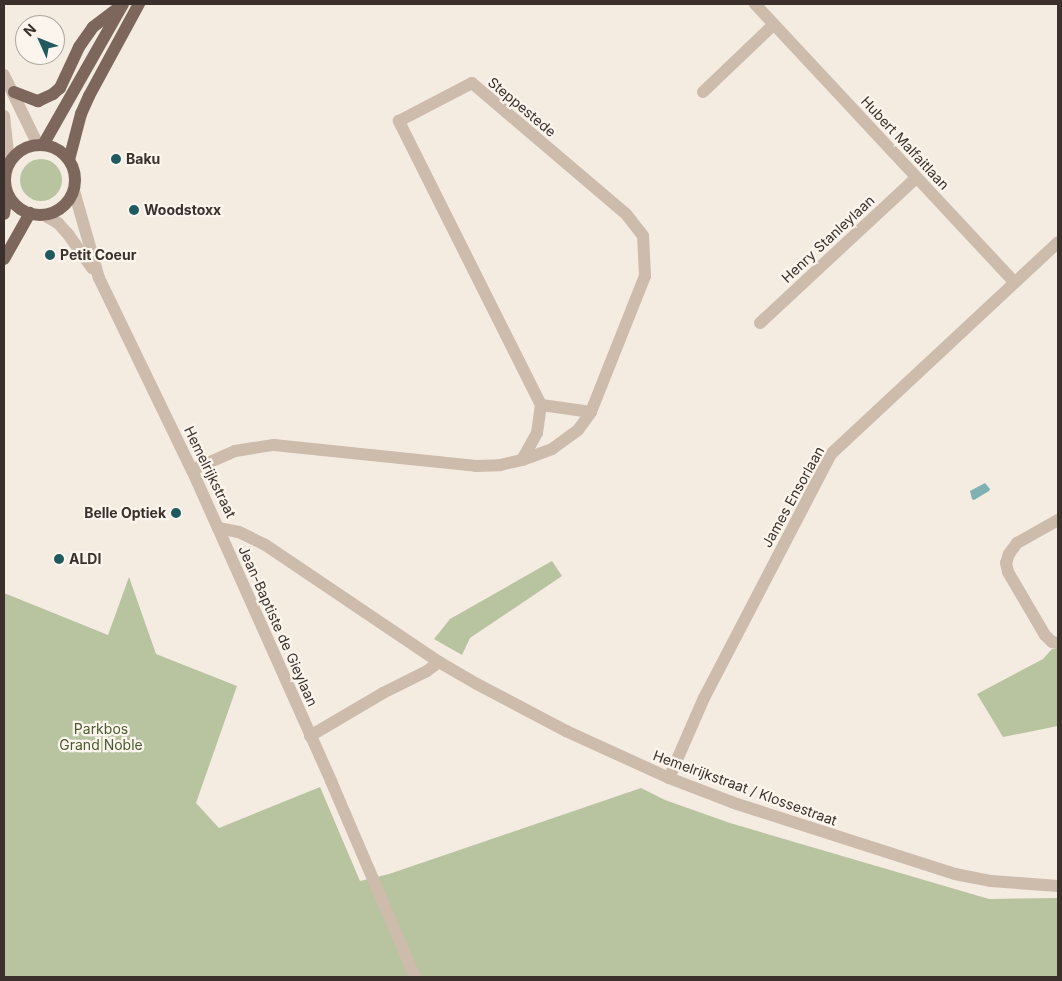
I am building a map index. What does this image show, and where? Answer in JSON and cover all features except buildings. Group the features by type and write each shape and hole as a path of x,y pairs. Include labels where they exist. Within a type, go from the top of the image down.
{"main road":[{"path":"40,145 122,4"},
{"path":"14,92 38,101 53,94 60,88 79,47 93,27 122,4"},
{"path":"69,160 81,114 89,96 139,4"},
{"path":"4,214 6,176 9,162 22,150 40,145 52,146 69,160 76,175 74,191 70,200 58,211 44,215 30,213 16,207 6,190"},
{"path":"4,259 30,213"}],"street":[{"name":"Hubert Malfaitlaan","path":"755,4 1014,282"},
{"path":"702,92 773,24"},
{"path":"4,75 40,145"},
{"name":"Steppestede","path":"192,470 235,451 274,445 476,466 500,465 522,460 552,449 578,430 590,412 645,276 644,236 626,214 472,84 399,121 541,404"},
{"path":"4,116 9,162"},
{"name":"Henry Stanleylaan","path":"760,323 916,178"},
{"name":"Hemelrijkstraat","path":"74,191 99,278"},
{"name":"Hemelrijkstraat","path":"44,215 58,223 68,234 99,278 218,528 240,532 264,544 438,662"},
{"name":"James Ensorlaan","path":"669,778 704,698 831,454 1058,242"},
{"path":"522,460 537,433 541,404 590,412"},
{"path":"1058,520 1017,543 1009,554 1006,563 1008,572 1045,635 1052,642 1058,643"},
{"name":"Jean-Baptiste de Gieylaan","path":"218,528 415,977"},
{"path":"310,736 383,693 427,671 438,662"},
{"name":"Hemelrijkstraat / Klossestraat","path":"438,662 566,731 669,778 737,804 955,874 991,882 1058,886"}],"green space":[{"path":"37,159 45,159 56,165 62,180 56,195 45,201 37,201 26,195 20,184 20,176 26,165"},
{"path":"552,561 562,576 470,638 462,655 434,639 450,619"},
{"name":"Parkbos Grand Noble","path":"129,577 156,654 237,686 196,803 219,828 320,787 360,881 389,874 641,788 665,800 730,823 989,899 1058,898 1058,977 4,977 4,593 108,635"},
{"path":"1058,648 1058,726 1003,737 977,694 1043,659 1052,649"}],"water":[{"path":"985,483 990,489 989,491 974,500 972,499 970,491"}],"place":[{"name":"Baku","path":"116,159"},
{"name":"Woodstoxx","path":"134,210"},
{"name":"Petit Coeur","path":"50,255"},
{"name":"Belle Optiek","path":"176,513"},
{"name":"ALDI","path":"59,559"}]}
